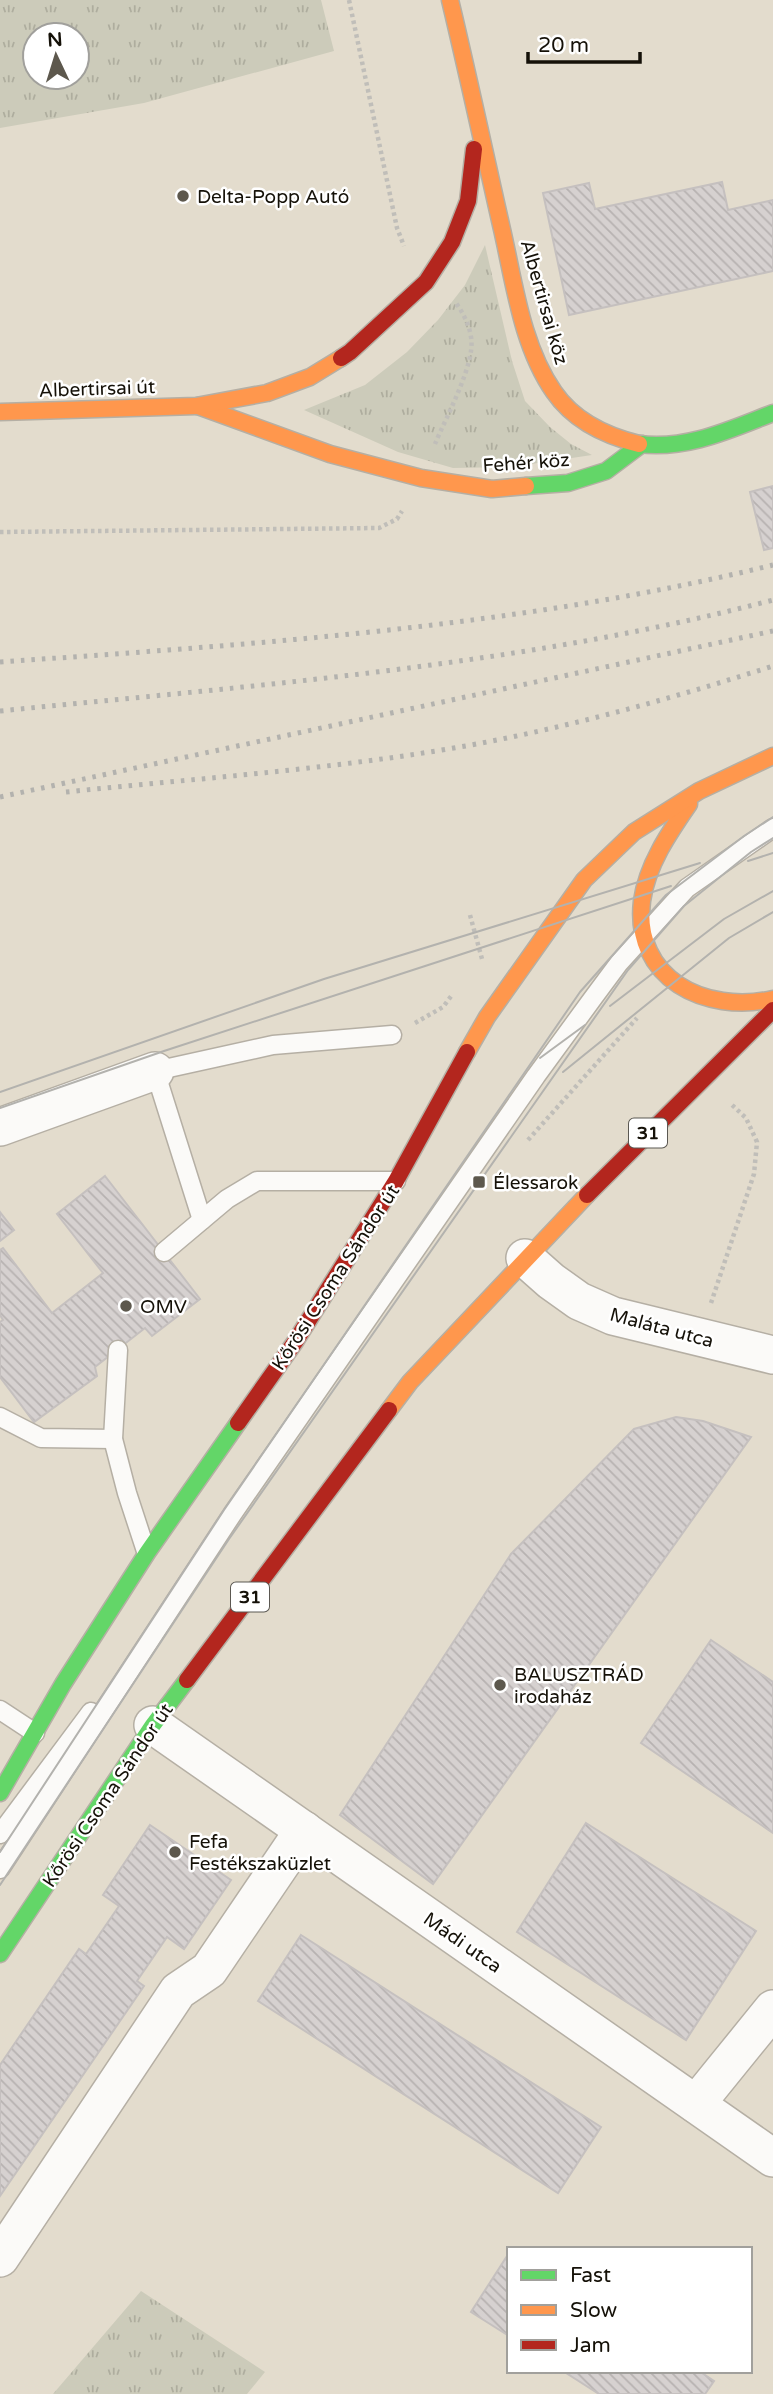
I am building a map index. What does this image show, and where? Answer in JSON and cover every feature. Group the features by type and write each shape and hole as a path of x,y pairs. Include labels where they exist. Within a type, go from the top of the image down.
{"main road":[{"name":"Albertirsai köz","path":"450,0 517,295 538,365 555,394 579,419 609,436 642,444"},
{"name":"Albertirsai köz","path":"196,406 267,393 310,377 350,352 426,282 452,242 468,201 477,119"},
{"name":"Albertirsai út","path":"0,412 196,406"},
{"name":"Fehér köz","path":"196,406 330,454 421,478 492,489 568,483 606,471 642,444"},
{"path":"642,444 669,446 700,441 773,414"},
{"name":"Kőrösi Csoma Sándor út","path":"0,1793 63,1684 147,1553 295,1342 396,1181 487,1017 584,880 634,832 699,791 773,757"},
{"path":"699,791 668,832 647,880 641,921 647,949 673,982 690,993 726,1003 756,1004 773,999"},
{"name":"Kőrösi Csoma Sándor út","path":"0,1954 153,1725 410,1382 525,1258 773,1010"}],"street":[{"path":"0,1127 155,1071"},
{"name":"Maláta utca","path":"525,1258 579,1301 613,1316 773,1355"},
{"name":"Mádi utca","path":"153,1725 773,2158"},
{"path":"0,2258 178,1991 209,1970 304,1830"},
{"path":"696,2104 773,2009"}],"lane":[{"path":"0,1869 233,1513 536,1076 619,963 687,888 773,828"},
{"path":"202,1220 155,1071 274,1045 392,1035"},
{"path":"164,1252 227,1199 257,1181 396,1181"},
{"path":"118,1350 113,1439 147,1553"},
{"path":"0,1417 41,1438 113,1439"},
{"path":"0,1834 102,1696 157,1631"},
{"path":"0,1710 35,1732"}],"path":[{"path":"470,915 482,960"},
{"path":"392,1035 443,1007 458,989"},
{"path":"527,1142 637,1018"},
{"path":"700,1337 754,1174 757,1142 746,1118 704,1077"}],"green space":[{"path":"0,0 321,0 334,51 144,103 0,128"},
{"path":"485,245 512,361 525,401 571,444 592,455 511,467 453,468 398,452 304,410 365,385 407,352 438,320 465,285"},
{"path":"141,2291 265,2372 247,2394 53,2394"}],"building":[{"path":"722,182 728,210 773,200 773,271 569,315 543,193 589,183 595,209"},
{"path":"773,486 773,548 764,550 750,492"},
{"name":"OMV","path":"105,1176 200,1299 152,1336 145,1328 95,1367 97,1376 34,1422 0,1377 0,1322 3,1320 0,1315 0,1250 3,1248 52,1313 103,1273 57,1214"},
{"path":"0,1212 14,1230 0,1241"},
{"name":"BALUSZTRÁD irodaház","path":"676,1417 703,1421 751,1437 433,1884 340,1815 511,1554 634,1429"},
{"path":"711,1640 773,1682 773,1833 641,1743"},
{"path":"586,1823 756,1931 686,2040 517,1932"},
{"path":"150,1825 231,1880 184,1949 167,1937 137,1981 144,1986 0,2196 0,2065 79,1949 86,1954 119,1906 103,1895"},
{"path":"301,1935 601,2127 558,2193 258,2001"},
{"path":"507,2256 507,2335 471,2312"},
{"path":"566,2373 702,2373 714,2381 705,2394 599,2394"}],"tram line":[{"path":"0,1852 224,1510 580,992 666,895 773,817"},
{"path":"0,1885 229,1539 628,970 684,906 751,852 773,838"},
{"path":"748,861 773,853"},
{"path":"0,1092 324,979 700,863"},
{"path":"0,1108 164,1051 671,886"},
{"path":"610,1006 724,919 773,891"},
{"path":"563,1072 729,938 773,912"},
{"path":"540,1058 585,1025"}],"railway":[{"path":"0,662 292,640 486,618 582,604 773,565"},
{"path":"0,711 292,682 486,657 678,623 773,600"},
{"path":"0,797 773,631"},
{"path":"66,792 320,767 471,745 623,710 773,666"}],"traffic: fast":[{"path":"639,444 691,441 724,432 773,413"},
{"path":"526,486 568,483 606,471 642,444"},
{"path":"0,1793 63,1684 147,1553 238,1423"},
{"path":"0,1954 153,1725 187,1680"}],"traffic: slow":[{"path":"450,0 515,290 534,354 554,392 571,411 603,432 639,444"},
{"path":"0,412 196,406 267,393 310,377 341,358"},
{"path":"198,406 330,454 421,478 492,489 526,486"},
{"path":"467,1052 487,1017 584,880 634,832 699,791 773,756"},
{"path":"689,804 660,850 645,888 642,928 649,951 662,970 679,985 699,995 723,1001 773,999"},
{"path":"389,1410 410,1382 587,1195"}],"traffic: jam":[{"path":"341,358 426,282 452,242 468,201 474,149"},
{"path":"587,1195 773,1010"},
{"path":"238,1423 295,1342 396,1181 467,1052"},
{"path":"187,1680 389,1410"}],"place":[{"name":"Delta-Popp Autó","path":"183,196"},
{"name":"Élessarok","path":"479,1182"},
{"name":"OMV","path":"126,1306"},
{"name":"BALUSZTRÁD irodaház","path":"500,1685"},
{"name":"Fefa Festékszaküzlet","path":"175,1852"}]}
